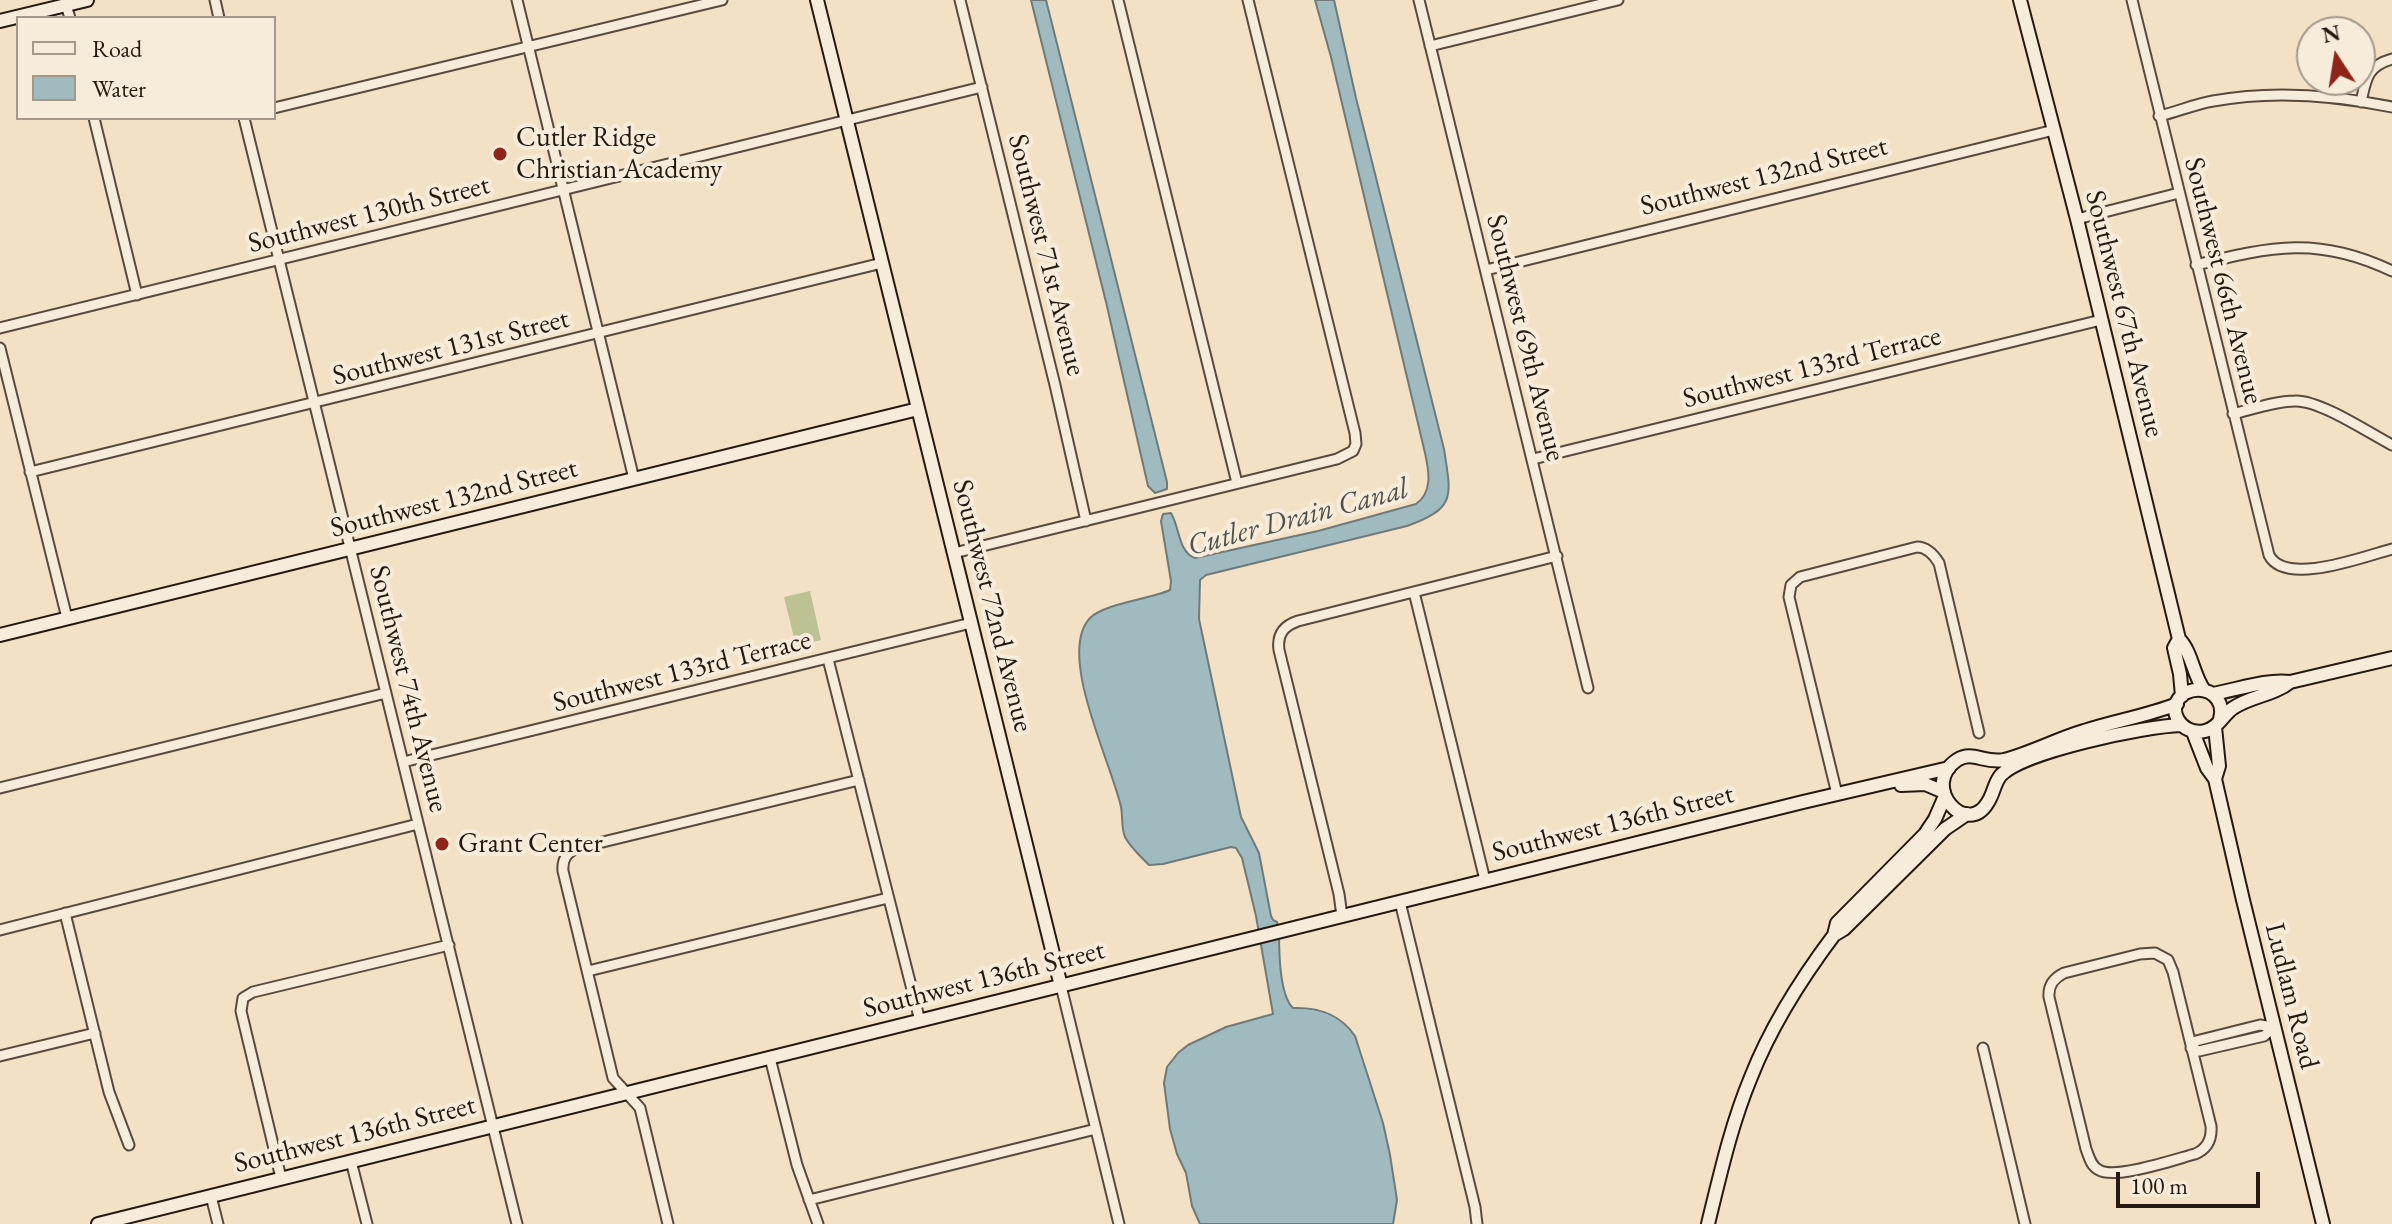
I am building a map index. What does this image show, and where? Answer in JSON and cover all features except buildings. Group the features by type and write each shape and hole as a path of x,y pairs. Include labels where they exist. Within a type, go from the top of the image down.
{"street":[{"path":"38,16 68,12 87,0"},
{"path":"517,0 634,479"},
{"path":"276,108 722,0"},
{"name":"Southwest 72nd Avenue","path":"817,0 1119,1224"},
{"name":"Southwest 71st Avenue","path":"960,0 1086,521"},
{"path":"1118,0 1237,483"},
{"path":"954,553 1337,459 1351,453 1356,444 1248,0"},
{"name":"Southwest 69th Avenue","path":"1419,0 1588,688"},
{"path":"1430,46 1618,0"},
{"name":"Southwest 67th Avenue","path":"2020,0 2077,219 2179,639 2186,645 2194,671 2208,692"},
{"name":"Southwest 66th Avenue","path":"2132,0 2269,555 2282,567 2296,570 2392,549"},
{"path":"2361,102 2371,69 2380,62 2392,59"},
{"name":"Southwest 130th Street","path":"0,328 982,87"},
{"path":"2159,116 2215,100 2272,95 2392,107"},
{"path":"94,120 137,295"},
{"name":"Southwest 74th Avenue","path":"244,120 517,1224"},
{"name":"Southwest 132nd Street","path":"1486,270 2054,130"},
{"path":"2077,219 2179,193"},
{"path":"2196,265 2274,248 2307,247 2351,254 2392,271"},
{"name":"Southwest 131st Street","path":"30,472 882,263"},
{"name":"Southwest 133rd Terrace","path":"1533,459 2101,320"},
{"path":"0,348 67,618"},
{"path":"2233,414 2303,401 2392,445"},
{"name":"Southwest 132nd Street","path":"0,635 918,409"},
{"path":"1837,794 1789,597 1791,585 1806,575 1921,547 1934,556 1939,563 1979,733"},
{"path":"1342,916 1279,650 1281,633 1298,621 1557,556"},
{"path":"1414,592 1485,880"},
{"name":"Southwest 133rd Terrace","path":"403,762 971,623"},
{"name":"Southwest 67th Avenue","path":"2179,639 2174,648 2180,674 2180,700"},
{"path":"1984,761 2005,759 2180,700 2191,691 2238,690 2277,681 2290,682 2392,658"},
{"path":"828,659 920,1021"},
{"path":"2180,700 2176,717 2181,725 2193,732 2207,731 2241,704 2281,690 2290,682"},
{"path":"2208,692 2221,706 2218,723"},
{"path":"0,788 386,693"},
{"name":"Ludlam Road","path":"2215,779 2219,766 2218,723"},
{"path":"1834,935 1844,929 1945,829 1986,806 1993,788 2007,770 2055,751 2124,732 2181,725"},
{"name":"Ludlam Road","path":"2193,732 2207,768 2215,779 2323,1224"},
{"path":"1708,1224 1733,1125 1751,1075 1786,1006 1834,935 1837,923 1925,834 1944,794 1945,775 1959,759 1968,756 1984,761 1989,768 1993,788"},
{"name":"Southwest 136th Street","path":"1882,785 1890,780 1949,768"},
{"path":"668,1224 640,1108 613,1078 563,871 565,856 584,846 859,780"},
{"name":"Southwest 136th Street","path":"98,1224 1837,794 1882,785 1925,784 1944,794"},
{"path":"1944,794 1955,811 1967,814"},
{"path":"0,930 418,824"},
{"path":"588,971 888,898"},
{"path":"1400,902 1477,1224"},
{"path":"65,913 109,1092 129,1145"},
{"path":"281,1178 241,1011 243,998 253,992 449,945"},
{"path":"2191,1048 2173,972 2164,957 2155,953 2140,954 2064,973 2051,983 2049,997 2085,1144 2092,1164 2099,1170 2113,1173 2195,1154 2206,1146 2211,1126 2191,1048 2196,1041 2260,1025 2274,1027"},
{"path":"0,1056 95,1033"},
{"path":"1983,1048 2025,1224"},
{"path":"770,1058 797,1165 818,1224"},
{"path":"809,1200 1096,1129"},
{"path":"351,1161 367,1224"},
{"path":"211,1196 218,1224"}],"green space":[{"path":"810,591 821,640 796,646 784,597"}],"water":[{"path":"1031,0 1046,0 1167,482 1167,489 1155,493 1148,486"},
{"path":"1315,0 1334,0 1444,449 1449,489 1443,506 1407,526 1206,575 1200,580 1199,619 1241,817 1259,853 1271,916 1279,929 1281,971 1288,1002 1293,1008 1312,1009 1336,1017 1355,1036 1383,1123 1397,1200 1393,1224 1200,1224 1170,1129 1164,1083 1167,1067 1188,1045 1226,1027 1273,1014 1256,916 1242,858 1236,848 1149,865 1127,841 1116,788 1082,682 1079,657 1081,635 1096,613 1170,590 1161,521 1163,514 1171,513 1185,551 1195,558 1318,531 1416,504 1425,494 1428,474 1425,453"}],"place":[{"name":"Cutler Ridge Christian Academy","path":"500,154"},
{"name":"Grant Center","path":"442,844"}],"water label":[{"name":"Cutler Drain Canal","path":"1298,518"}]}
